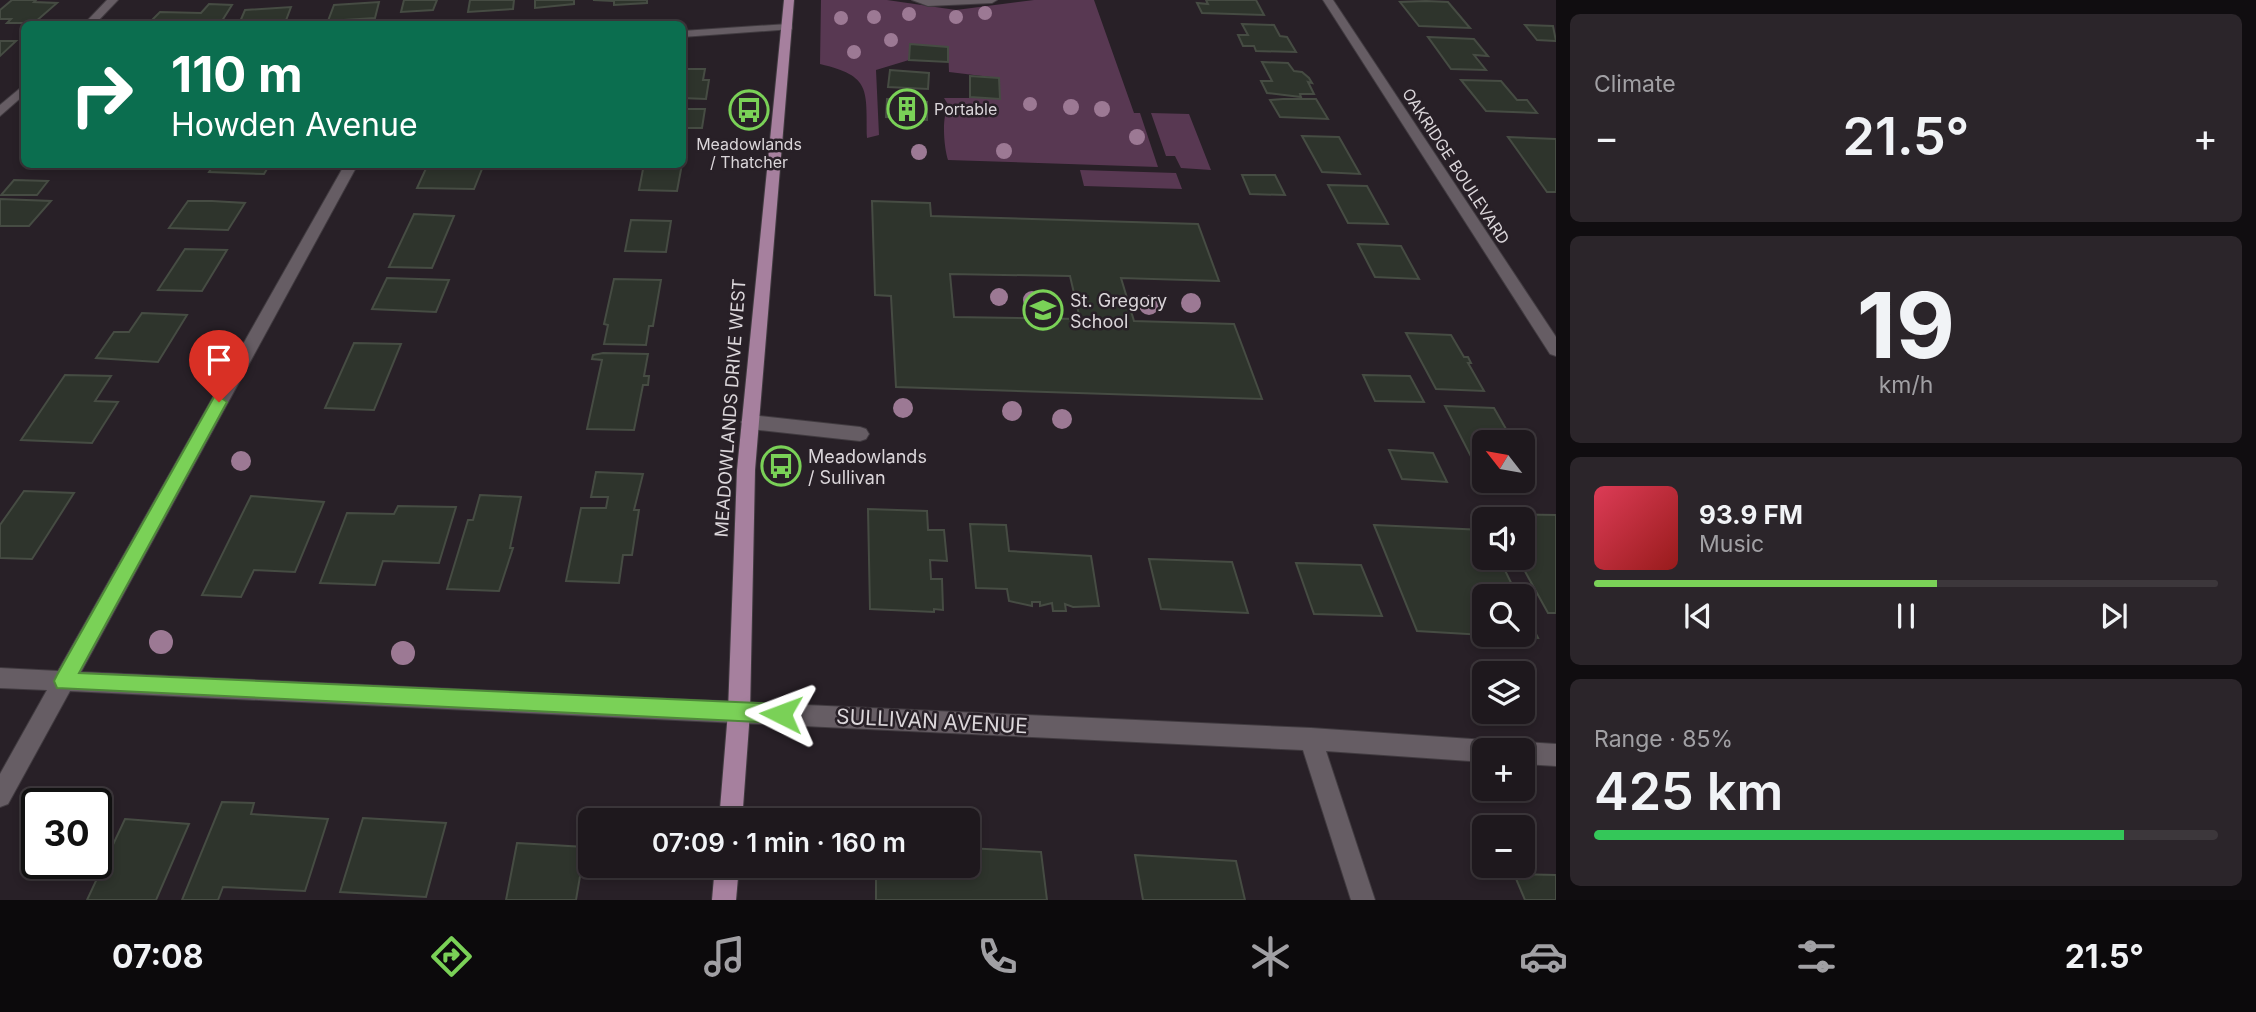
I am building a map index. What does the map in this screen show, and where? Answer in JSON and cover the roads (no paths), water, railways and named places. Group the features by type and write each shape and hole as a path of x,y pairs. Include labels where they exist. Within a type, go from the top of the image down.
{"main road":[{"name":"MEADOWLANDS DRIVE WEST","path":"731,808 739,712 746,470 789,0"},
{"path":"724,900 726,878"}],"street":[{"path":"92,21 113,0"},
{"path":"917,0 928,3 992,0"},
{"name":"OAKRIDGE BOULEVARD","path":"1328,0 1556,350"},
{"path":"686,34 788,27"},
{"path":"0,113 21,92"},
{"path":"0,796 350,168"},
{"path":"750,422 860,434"},
{"name":"SULLIVAN AVENUE","path":"0,678 1311,739 1472,750"},
{"path":"1311,739 1363,900"},
{"path":"1535,754 1556,755"}],"place":[{"name":"Portable","path":"907,109"},
{"name":"Meadowlands / Thatcher","path":"749,110"},
{"name":"St. Gregory School","path":"1043,310"},
{"name":"Meadowlands / Sullivan","path":"781,466"}]}
